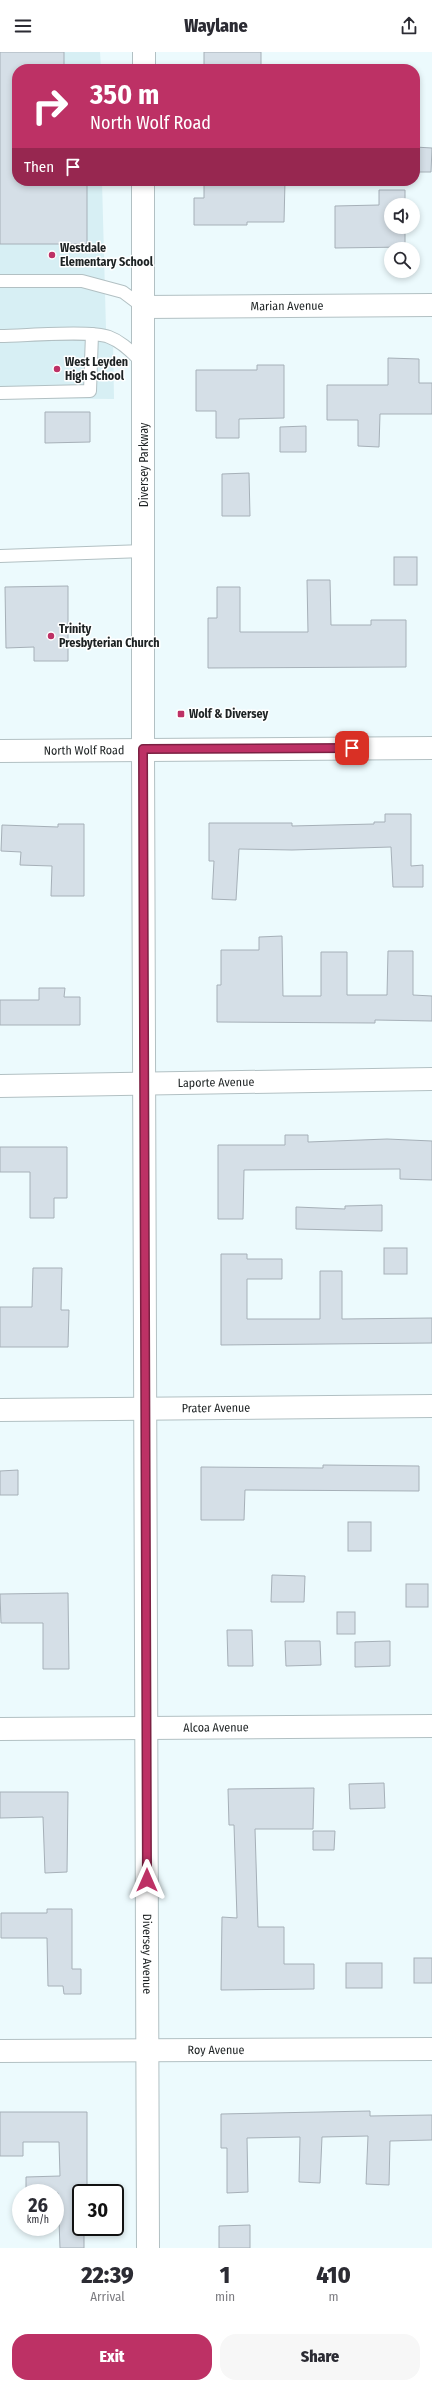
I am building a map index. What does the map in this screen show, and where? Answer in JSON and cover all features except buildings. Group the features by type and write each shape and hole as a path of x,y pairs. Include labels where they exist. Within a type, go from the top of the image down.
{"street":[{"path":"144,52 144,64"},
{"name":"Diversey Parkway","path":"143,186 143,749"},
{"name":"Marian Avenue","path":"143,307 432,305"},
{"name":"North Wolf Road","path":"0,751 432,748"},
{"name":"Diversey Avenue","path":"143,749 148,2248"},
{"name":"Laporte Avenue","path":"0,1086 432,1079"},
{"name":"Prater Avenue","path":"0,1410 432,1406"},
{"name":"Alcoa Avenue","path":"0,1729 432,1726"},
{"name":"Roy Avenue","path":"0,2051 147,2049 432,2049"}],"lane":[{"path":"0,282 82,281 123,292 143,307"},
{"path":"0,393 90,391 92,334"},
{"path":"0,336 92,334 108,336 121,343 143,363"},
{"path":"0,556 144,552"}],"shaded area":[{"name":"Westdale Elementary School","path":"0,52 100,52 101,64 12,64 12,186 102,186 106,329 0,332"},
{"name":"West Leyden High School","path":"113,337 114,399 0,398 0,339"}],"place":[{"name":"Westdale Elementary School","path":"52,255"},
{"name":"West Leyden High School","path":"57,369"},
{"name":"Trinity Presbyterian Church","path":"51,636"},
{"name":"Wolf & Diversey","path":"181,714"}],"route":[{"path":"147,1880 143,749 352,748"}]}
